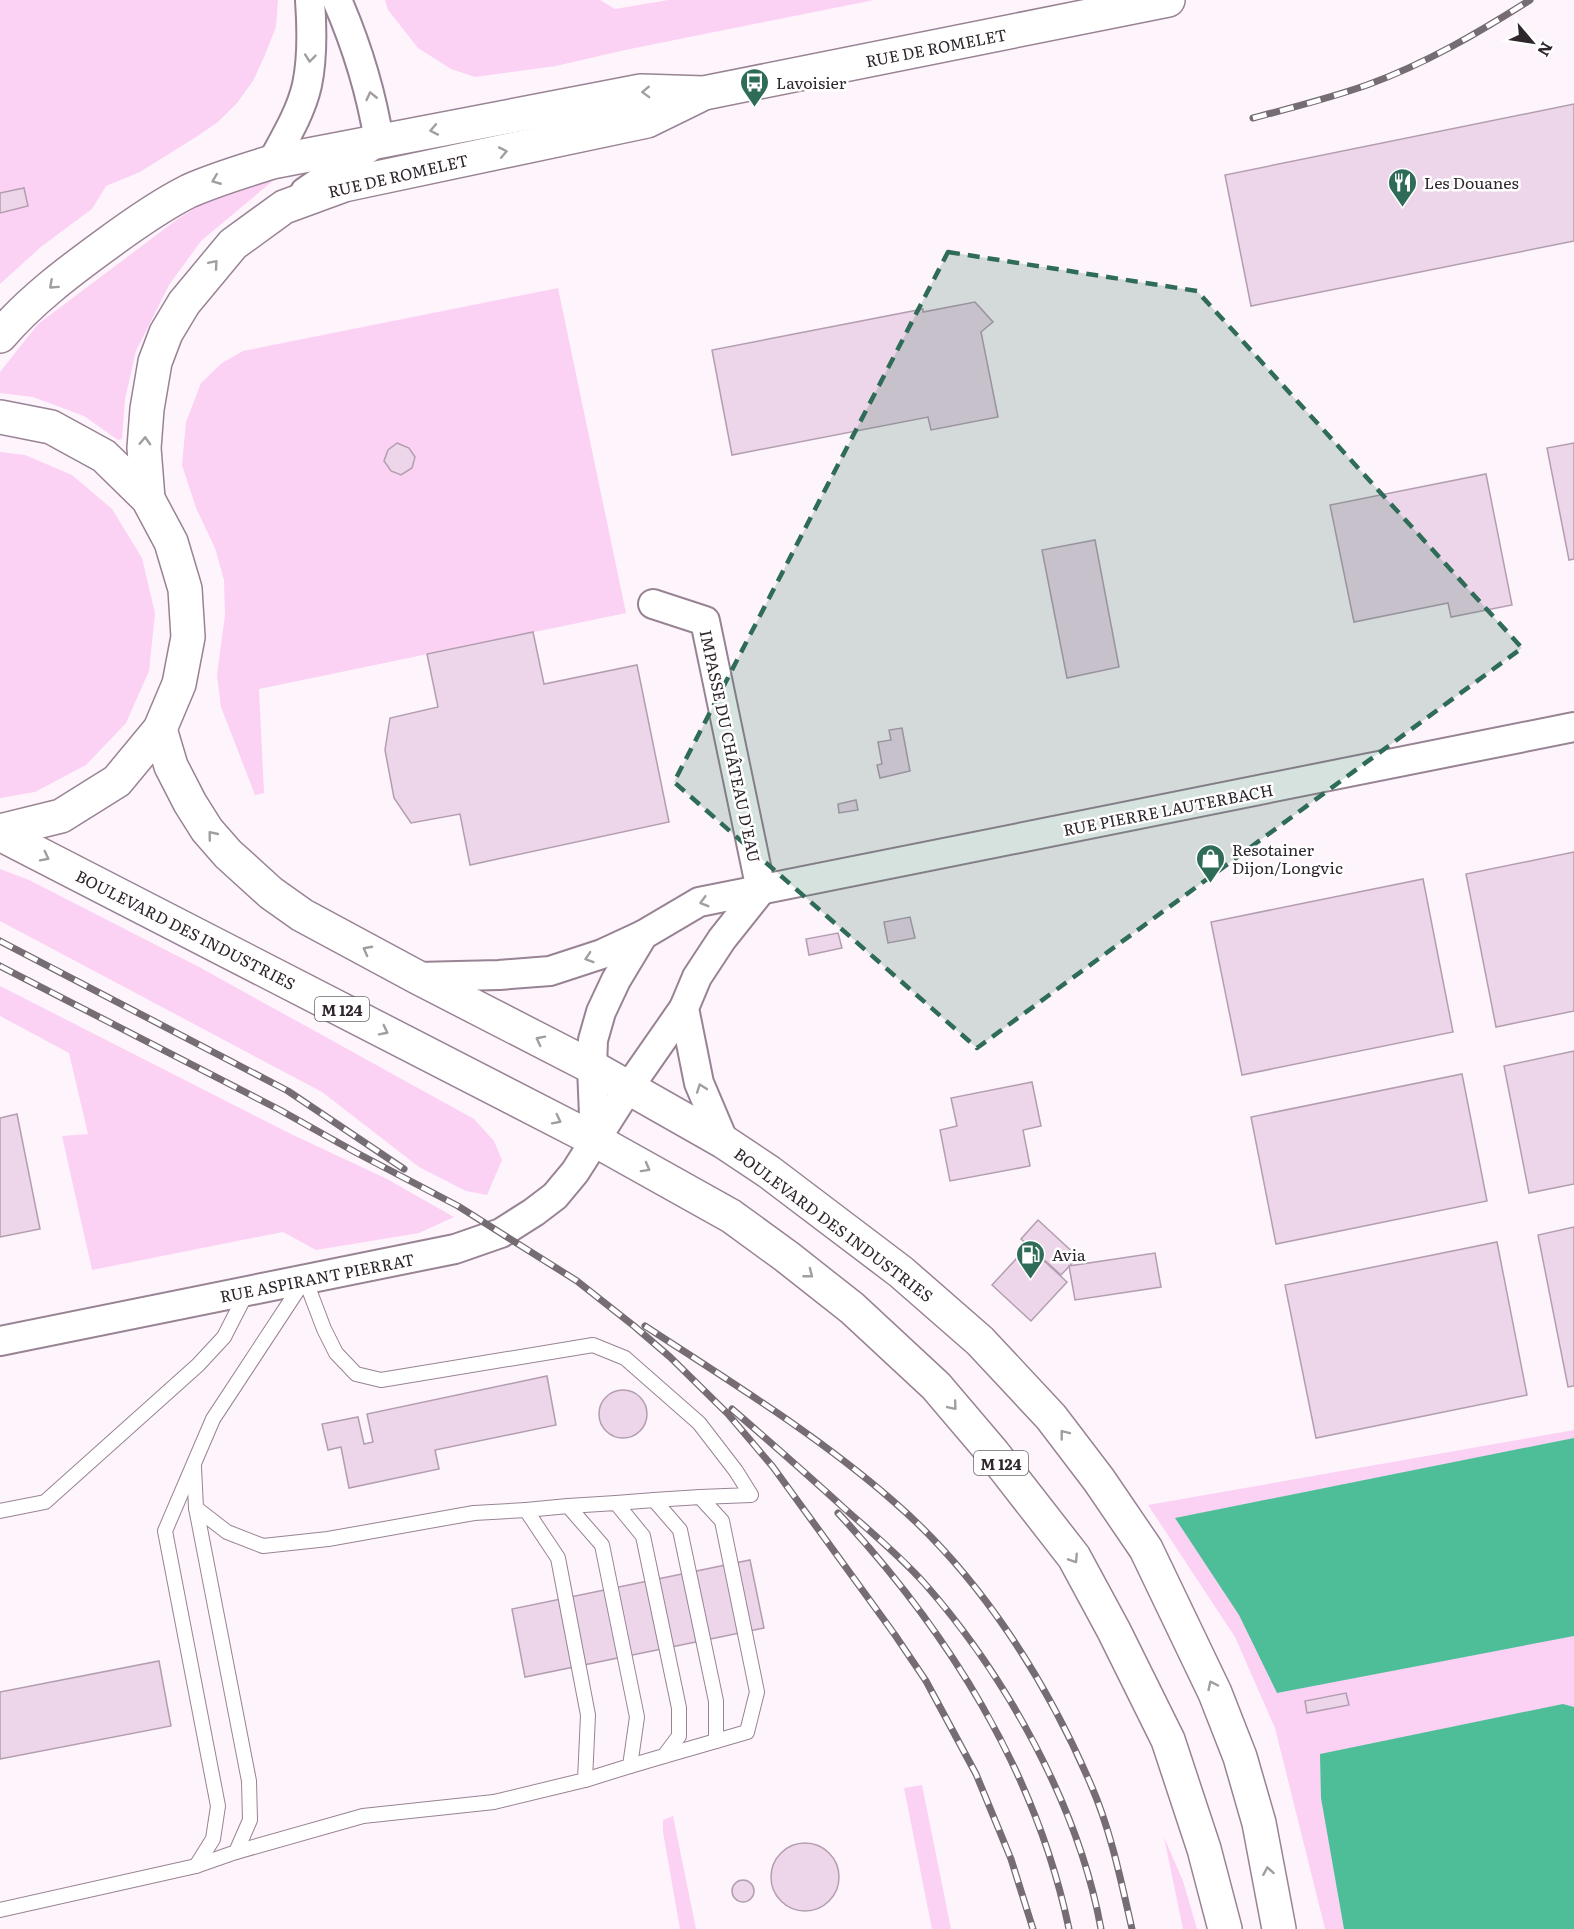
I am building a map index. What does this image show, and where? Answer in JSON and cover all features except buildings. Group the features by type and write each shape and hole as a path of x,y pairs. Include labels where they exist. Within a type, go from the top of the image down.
{"main road":[{"name":"RUE DE ROMELET","path":"0,336 62,276 148,214 189,192 222,178 272,162 641,91 704,93 1168,0"},
{"name":"RUE DE ROMELET","path":"147,499 144,448 147,409 155,362 166,333 184,303 232,244 284,207 344,184 647,121 704,93"},
{"path":"0,417 51,427 104,456 147,499 171,542 185,589 188,637 179,684 160,729 117,781 61,816 0,833"},
{"name":"BOULEVARD DES INDUSTRIES","path":"160,729 171,766 207,830 235,861 271,893 302,915 629,1087 724,1142 769,1172 902,1272 980,1341 1051,1417 1099,1480 1146,1549 1215,1693 1240,1757 1259,1823 1279,1929"},
{"name":"BOULEVARD DES INDUSTRIES","path":"0,833 595,1140 731,1216 852,1308 936,1386 993,1453 1074,1557 1163,1730 1204,1849 1226,1929"}],"street":[{"path":"272,162 291,126 307,85 312,35 310,0"},
{"path":"284,207 379,141 371,93 358,52 337,0"},
{"name":"IMPASSE DU CHÂTEAU D'EAU","path":"653,604 705,621 761,890"},
{"name":"RUE PIERRE LAUTERBACH","path":"417,976 499,975 550,971 602,954 643,935 699,902 1574,728"},
{"path":"595,1140 684,1008 697,977 722,939 761,890"},
{"name":"RUE PIERRE LAUTERBACH","path":"592,1067 593,1040 601,1012 616,980 643,935"},
{"path":"684,1008 699,1083 724,1142"},
{"path":"592,1067 595,1140"},
{"name":"RUE ASPIRANT PIERRAT","path":"0,1341 455,1249 501,1233 555,1196 575,1172 595,1140"}],"lane":[{"path":"196,1866 213,1839 218,1806 165,1531 213,1419 305,1279"},
{"path":"196,1508 227,1532 263,1546 328,1539 474,1513 751,1495 736,1471 699,1423 626,1358 593,1345 381,1380 356,1374 336,1353 305,1279"},
{"path":"0,1511 45,1502 198,1365 224,1337 248,1291"},
{"path":"194,1464 196,1508 249,1781 250,1820 236,1852"},
{"path":"0,1910 196,1866 236,1852 363,1816 494,1802 585,1780 747,1732 756,1692 722,1521 700,1497"},
{"path":"654,1500 680,1530 716,1701 716,1741"},
{"path":"616,1503 643,1536 679,1708 679,1736 664,1756"},
{"path":"568,1506 602,1545 637,1717 630,1766"},
{"path":"526,1509 558,1558 588,1715 585,1780"}],"highlighted area":[{"path":"948,252 1197,291 1522,648 977,1048 674,782"}],"shaded area":[{"path":"0,0 278,0 276,27 265,55 253,81 237,103 218,122 196,137 140,172 106,186 92,209 42,246 0,284"},
{"path":"385,0 600,0 615,9 668,0 874,0 556,66 475,77 451,69 418,48 388,10"},
{"path":"281,174 201,241 169,285 136,351 125,399 122,439 118,440 84,416 33,397 0,393 0,372 38,324 179,218 211,199"},
{"path":"558,288 626,613 259,689 264,793 255,795 221,707 217,675 225,615 224,580 215,548 196,508 182,465 186,422 201,383 222,363 243,351"},
{"path":"0,452 25,455 72,475 112,509 142,558 155,613 149,671 126,723 86,765 35,792 0,798"},
{"path":"0,869 29,880 199,967 474,1119 494,1141 502,1160 487,1195 466,1191 419,1167 322,1092 0,921"},
{"path":"0,986 291,1134 387,1179 454,1217 419,1233 316,1250 283,1232 92,1270 62,1136 88,1134 69,1053 0,1016"},
{"path":"1574,1430 1574,1929 1325,1929 1275,1728 1235,1637 1148,1505"},
{"path":"1574,1438 1574,1636 1277,1693 1239,1615 1175,1518"},
{"path":"1563,1704 1574,1707 1574,1929 1344,1929 1321,1798 1320,1754"},
{"path":"922,1785 951,1929 932,1929 904,1788"},
{"path":"673,1816 696,1929 680,1929 663,1832 663,1820"},
{"path":"1164,1837 1183,1881 1197,1929 1183,1929"}],"railway":[{"path":"1253,118 1310,103 1389,77 1451,47 1530,0"},
{"path":"0,941 288,1091 404,1169"},
{"path":"0,966 280,1110 458,1206 577,1281 670,1357 728,1414 773,1467 926,1681 976,1774 1011,1859 1033,1929"},
{"path":"645,1326 772,1409 864,1476 925,1530 982,1596 1032,1669 1091,1785 1110,1838 1132,1929"},
{"path":"732,1409 906,1564 955,1620 984,1660 1035,1745 1057,1790 1076,1837 1101,1929"},
{"path":"838,1513 915,1605 950,1654 982,1706 1010,1759 1034,1814 1054,1871 1069,1929"}],"place":[{"name":"Lavoisier","path":"755,108"},
{"name":"Les Douanes","path":"1403,208"},
{"name":"Resotainer Dijon/Longvic","path":"1211,884"},
{"name":"Avia","path":"1031,1280"}]}
